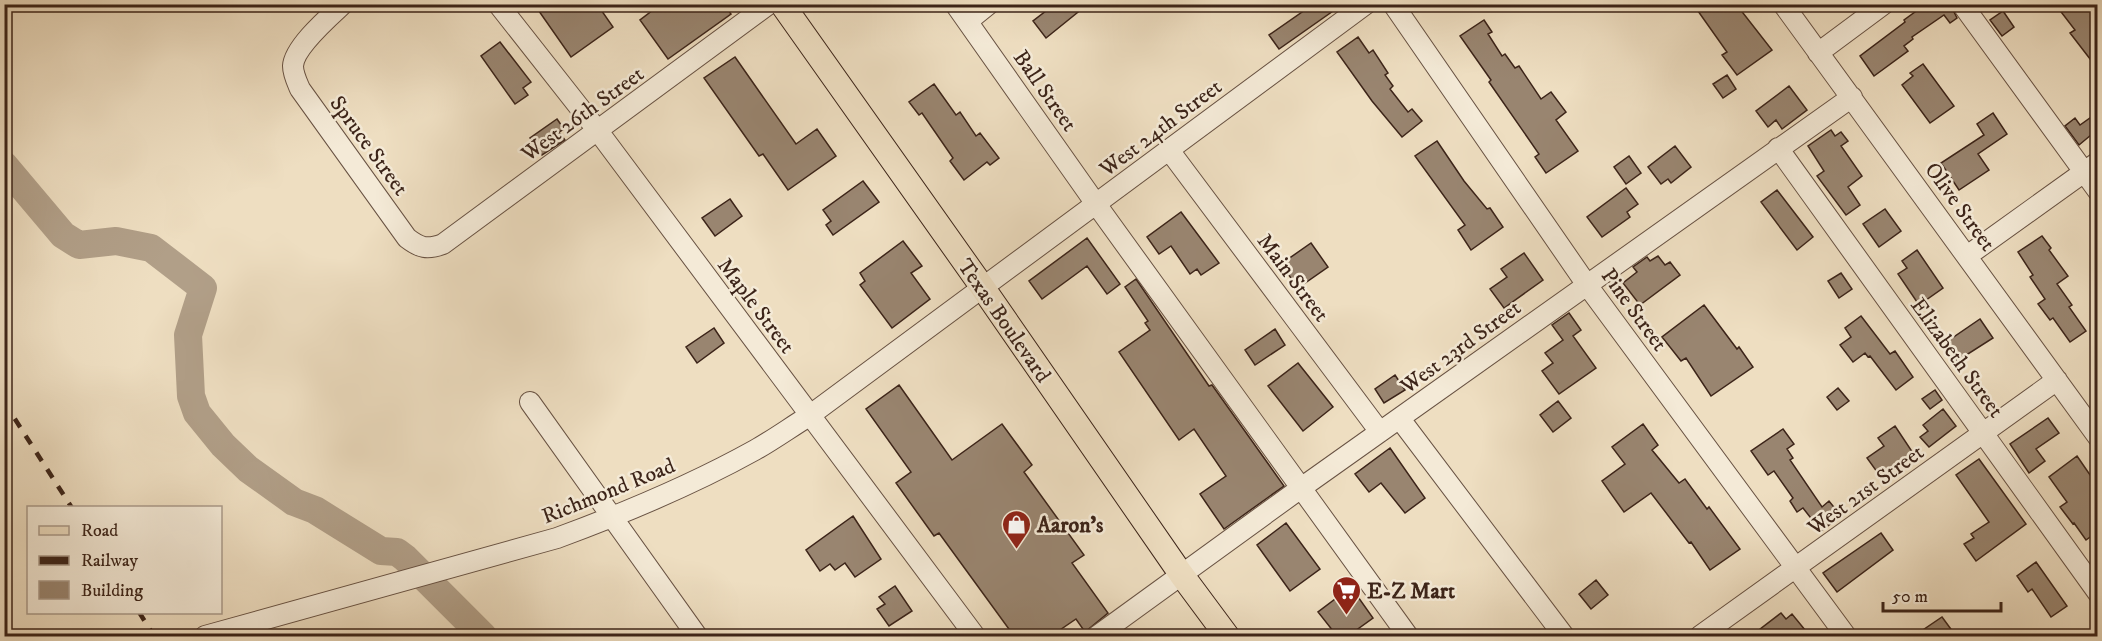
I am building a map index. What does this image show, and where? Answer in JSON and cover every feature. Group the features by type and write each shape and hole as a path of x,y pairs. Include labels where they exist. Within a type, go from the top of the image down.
{"main road":[{"name":"Texas Boulevard","path":"782,4 1181,574 1227,636"}],"street":[{"name":"Spruce Street","path":"343,4 324,21 298,52 293,65 294,75 300,89 407,238 420,247"},
{"name":"Maple Street","path":"498,4 598,131 975,636"},
{"name":"West 26th Street","path":"420,247 432,249 443,244 769,4"},
{"name":"Ball Street","path":"955,4 1096,204 1408,636"},
{"path":"968,21 989,4"},
{"name":"West 24th Street","path":"982,287 1366,4"},
{"name":"Pine Street","path":"1393,4 1587,285 1846,636"},
{"name":"Olive Street","path":"1783,4 1968,256 2097,437"},
{"path":"1818,53 1884,4"},
{"path":"1962,4 2091,167 2097,191"},
{"name":"West 23rd Street","path":"1097,636 1301,488 1852,97"},
{"name":"Elizabeth Street","path":"1778,148 2097,594"},
{"name":"Main Street","path":"1170,150 1380,432"},
{"path":"1968,256 2091,167"},
{"name":"Richmond Road","path":"205,636 557,538 612,518 703,477 757,449 809,416 982,287"},
{"name":"West 21st Street","path":"1700,636 2056,380"},
{"path":"530,402 697,636"},
{"path":"1400,419 1564,636"}],"building":[{"path":"534,4 597,4 613,27 571,57"},
{"path":"661,4 724,4 731,14 668,59 640,20"},
{"path":"1055,4 1088,4 1046,38 1033,21"},
{"path":"1297,4 1343,4 1279,49 1269,35 1302,12"},
{"path":"1693,4 1736,4 1772,50 1737,75 1722,55 1727,52"},
{"path":"1926,4 1950,4 1957,18 1950,23 1944,15 1912,37 1913,39 1904,46 1908,51 1874,76 1860,56"},
{"path":"2055,4 2097,4 2097,68 2070,33 2075,30"},
{"path":"2003,11 2014,27 2002,36 1990,20"},
{"path":"1484,20 1492,32 1488,34 1502,56 1505,54 1515,68 1519,66 1541,99 1551,92 1566,112 1556,120 1578,151 1546,173 1535,157 1539,154 1460,36"},
{"path":"1358,37 1369,53 1373,50 1388,73 1385,75 1393,86 1390,89 1408,112 1412,109 1422,121 1402,137 1372,101 1337,52"},
{"path":"500,42 531,82 523,88 528,95 515,104 481,56"},
{"path":"735,57 796,144 817,129 836,156 788,190 763,154 759,156 704,78"},
{"path":"1923,64 1954,106 1930,123 1902,85 1913,76 1910,73"},
{"path":"1727,75 1736,89 1723,98 1713,84"},
{"path":"934,84 956,115 960,112 976,136 980,133 999,158 990,165 987,162 964,180 950,161 953,158 922,113 919,115 909,102"},
{"path":"1789,86 1807,110 1782,129 1776,120 1768,127 1756,111"},
{"path":"1993,113 2007,134 1978,154 1989,170 1959,190 1941,163 1984,135 1977,124"},
{"path":"2097,113 2097,130 2079,145 2065,126 2075,118 2080,125"},
{"path":"557,119 564,129 559,132 565,140 542,155 530,138"},
{"path":"1831,130 1835,136 1841,132 1848,141 1841,146 1862,176 1848,187 1860,205 1846,215 1817,176 1824,171 1808,146"},
{"path":"1437,141 1464,181 1487,209 1490,208 1503,227 1471,250 1458,230 1465,225 1415,156"},
{"path":"1675,146 1691,167 1671,183 1668,179 1661,184 1648,167"},
{"path":"1629,156 1641,173 1626,184 1614,167"},
{"path":"863,181 879,202 833,235 826,225 831,221 823,210"},
{"path":"1626,188 1638,204 1627,212 1630,217 1602,237 1587,217"},
{"path":"1777,190 1813,237 1797,250 1761,202"},
{"path":"730,199 742,216 715,236 702,218"},
{"path":"1885,209 1901,231 1879,247 1863,224"},
{"path":"1181,212 1219,263 1201,275 1197,269 1190,274 1171,246 1159,254 1147,237"},
{"path":"2042,236 2068,276 2057,284 2072,305 2069,307 2086,331 2070,342 2053,318 2050,320 2038,304 2045,299 2030,277 2033,275 2018,252"},
{"path":"1087,238 1120,284 1107,294 1087,266 1042,299 1029,281"},
{"path":"903,241 922,266 911,273 930,299 892,328 860,285 865,281 860,273"},
{"path":"1311,243 1328,267 1298,288 1281,264"},
{"path":"1917,250 1943,288 1919,305 1898,274 1907,268 1902,261"},
{"path":"1524,253 1543,280 1504,308 1490,289 1507,277 1501,269"},
{"path":"1658,256 1665,265 1670,262 1680,275 1640,305 1623,283 1637,272 1633,267 1647,257 1650,261"},
{"path":"1841,273 1852,289 1839,298 1828,281"},
{"path":"1136,279 1209,386 1212,385 1284,486 1224,529 1200,494 1226,476 1194,429 1179,440 1119,352 1150,330 1145,323 1148,321 1125,287"},
{"path":"1704,305 1753,367 1711,396 1686,358 1681,361 1662,337"},
{"path":"1569,313 1581,330 1573,336 1596,368 1559,394 1542,371 1553,363 1545,353 1563,340 1552,325"},
{"path":"1861,316 1890,354 1895,351 1913,377 1896,390 1870,356 1868,357 1865,353 1853,362 1840,345 1851,337 1845,328"},
{"path":"1980,319 1993,338 1957,361 1945,343"},
{"path":"714,328 724,343 697,363 686,347"},
{"path":"1275,329 1285,345 1255,365 1245,350"},
{"path":"1298,363 1333,407 1303,431 1268,386"},
{"path":"1395,375 1405,390 1384,403 1375,389"},
{"path":"899,385 952,460 1002,424 1032,465 1024,472 1084,555 1072,563 1108,613 1085,632 1076,619 1051,636 1014,636 939,533 934,536 896,483 911,472 866,409"},
{"path":"1838,388 1849,401 1837,410 1827,397"},
{"path":"1935,390 1942,400 1930,409 1922,399"},
{"path":"1558,401 1571,418 1553,432 1540,415"},
{"path":"1943,409 1956,426 1929,447 1920,437 1928,431 1923,425"},
{"path":"2048,418 2059,433 2036,449 2045,461 2029,473 2010,444"},
{"path":"1643,424 1658,445 1652,450 1679,483 1685,479 1740,549 1710,570 1691,542 1689,543 1651,493 1624,512 1602,481 1625,464 1612,447"},
{"path":"1895,426 1913,453 1880,476 1867,458 1884,446 1878,438"},
{"path":"1783,429 1794,444 1787,449 1793,458 1790,460 1822,507 1829,501 1841,516 1821,531 1803,508 1797,512 1790,501 1793,498 1774,471 1768,475 1751,451"},
{"path":"1390,448 1425,498 1405,513 1381,483 1369,492 1355,474"},
{"path":"2077,456 2097,485 2097,532 2086,540 2060,507 2067,502 2049,477"},
{"path":"1979,459 2026,524 1976,561 1964,544 1974,538 1971,534 1989,522 1956,475"},
{"path":"853,516 881,559 855,577 845,563 835,570 830,564 820,571 806,550"},
{"path":"1286,523 1320,569 1290,591 1257,545"},
{"path":"1881,533 1893,550 1837,592 1823,573"},
{"path":"2036,562 2067,606 2051,617 2032,589 2028,592 2017,576"},
{"path":"1596,580 1608,595 1591,609 1579,594"},
{"path":"895,586 912,611 889,626 877,609 885,604 879,597"},
{"name":"E-Z Mart","path":"1351,587 1373,618 1348,636 1337,636 1318,612"},
{"path":"1781,613 1786,619 1792,614 1810,636 1751,636"},
{"path":"1942,617 1956,636 1914,636"}],"waterway":[{"path":"4,165 63,235 79,245 116,241 151,248 203,288 188,335 191,396 197,413 223,445 248,469 294,502 315,510 381,551 397,552 405,558 483,636"}],"railway":[{"path":"4,402 71,506"},
{"path":"140,614 154,636"}],"place":[{"name":"Aaron's","path":"1016,550"},
{"name":"E-Z Mart","path":"1346,616"}]}
